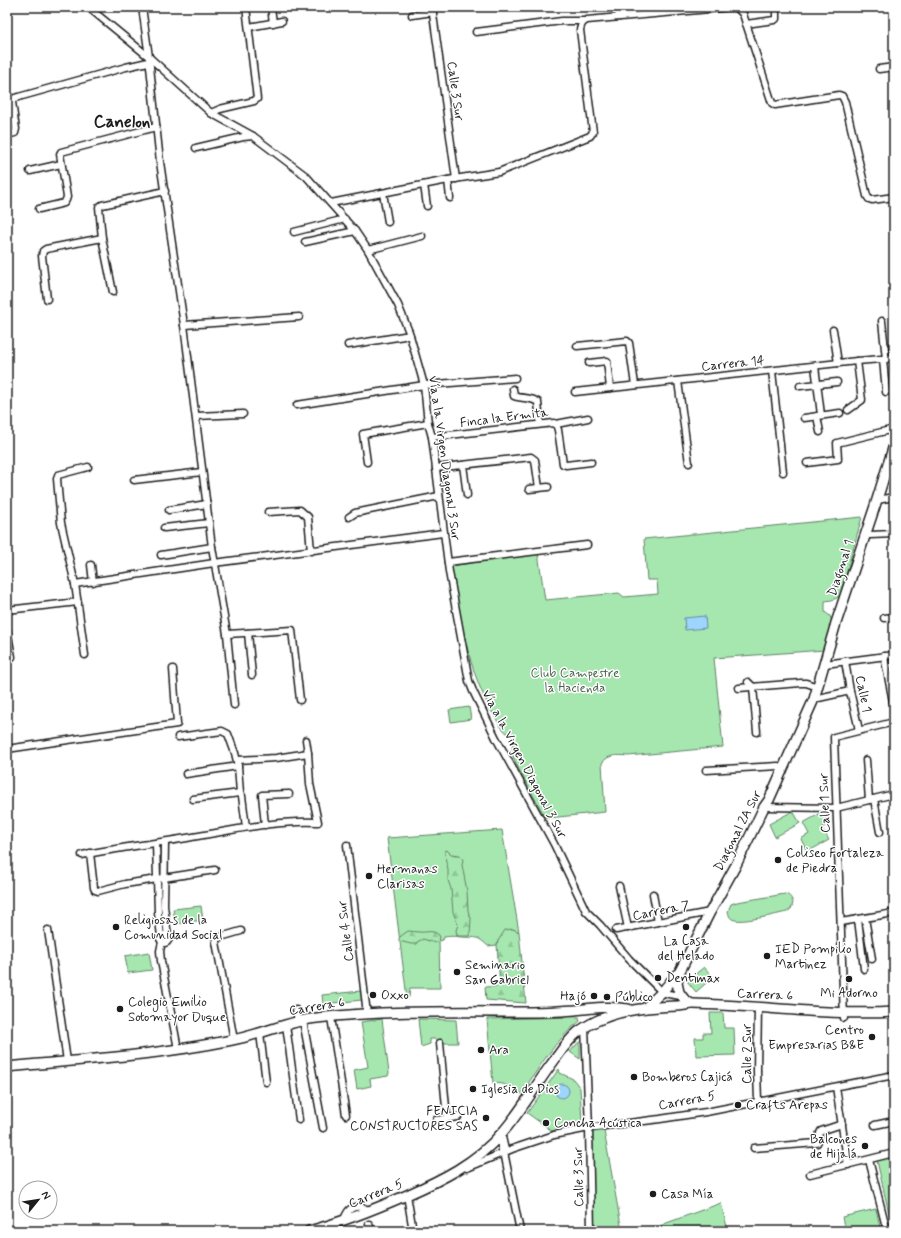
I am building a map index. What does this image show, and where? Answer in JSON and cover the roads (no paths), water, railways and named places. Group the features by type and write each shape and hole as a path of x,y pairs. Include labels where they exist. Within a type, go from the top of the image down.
{"main road":[{"name":"Diagonal 1","path":"814,699 836,623 894,445"},
{"name":"Diagonal 2A Sur","path":"680,972 710,912 736,865 764,807 769,800 814,699"},
{"path":"644,1008 662,992 680,972"},
{"path":"680,972 677,988 681,996 692,1004"},
{"name":"Carrera 6","path":"453,1173 475,1158 500,1136 513,1120 563,1047 577,1033 587,1026 612,1015 644,1008 692,1004 758,1006 843,1015 894,1012"},
{"name":"Carrera 6","path":"7,1067 178,1049 234,1040 300,1021 331,1017 437,1011 555,1012 603,1007 635,1010"},
{"path":"584,1009 588,1010 593,1018 587,1026"},
{"path":"500,1136 504,1152"},
{"name":"Carrera 5","path":"309,1231 344,1221 370,1211 453,1173"}],"street":[{"name":"Vía a la Virgen Diagonal 3 Sur","path":"88,7 211,113 252,136 306,176 356,231 368,250 398,305 410,336 424,385 448,562 469,681 496,738 554,844 586,911 629,959 662,992"},
{"path":"142,7 152,80 160,162 184,325 214,563 227,634 234,705"},
{"path":"211,113 220,108 254,101 257,99 246,7"},
{"path":"271,7 273,23"},
{"path":"618,7 619,17"},
{"path":"476,32 562,21 584,21 686,9 732,7"},
{"path":"736,7 743,14 773,104 776,105 839,95 842,96 845,102 867,196 872,200 894,197"},
{"path":"746,24 776,19 776,7"},
{"path":"412,15 433,9"},
{"name":"Calle 3 Sur","path":"433,9 456,179"},
{"path":"249,27 282,21"},
{"path":"331,203 448,180 499,172 590,136 592,132 580,30 584,21"},
{"path":"7,135 15,133 16,129 12,99 126,67 149,59"},
{"path":"879,69 894,67"},
{"path":"39,209 64,203 66,200 67,197 61,164 61,152 156,127"},
{"path":"196,148 252,136"},
{"path":"30,171 61,164"},
{"path":"448,180 450,198"},
{"path":"424,185 427,206"},
{"path":"113,292 102,238 99,207 102,205 165,191"},
{"path":"383,193 388,222"},
{"path":"294,232 345,219"},
{"path":"305,242 356,231"},
{"path":"368,250 422,236"},
{"path":"47,299 42,256 43,251 46,249 102,238"},
{"path":"184,325 299,317"},
{"path":"882,321 886,392"},
{"path":"833,330 838,363"},
{"path":"348,345 410,336"},
{"path":"577,346 627,341 629,343 635,385"},
{"name":"Carrera 14","path":"575,392 894,358"},
{"path":"589,363 607,361 610,388"},
{"path":"848,410 862,400 857,361"},
{"path":"815,366 818,384 820,432"},
{"path":"772,371 783,472"},
{"path":"297,405 424,385 516,378"},
{"path":"678,381 689,463"},
{"path":"800,386 837,382"},
{"path":"513,389 514,396 518,398 534,399 538,402 540,424"},
{"path":"804,418 840,413"},
{"path":"196,416 243,414"},
{"path":"556,424 588,418"},
{"path":"367,462 363,434 428,423"},
{"name":"Finca la Ermita","path":"432,437 554,423 556,424 563,464 566,465 592,462"},
{"path":"807,463 838,459 837,443 894,429"},
{"path":"436,468 532,457 535,460 539,488"},
{"path":"463,465 467,495"},
{"path":"85,655 75,584 61,523 57,479 58,474 88,467"},
{"path":"134,480 202,472"},
{"path":"529,489 548,487"},
{"path":"349,517 355,513 439,496"},
{"path":"877,500 894,497"},
{"path":"169,510 206,504"},
{"path":"268,512 300,510 308,517 311,551"},
{"path":"164,528 209,523"},
{"path":"75,584 214,563 444,533"},
{"path":"865,535 894,534"},
{"path":"448,562 587,545"},
{"path":"160,555 212,547"},
{"path":"91,565 93,582"},
{"path":"7,610 78,602"},
{"path":"884,618 894,617"},
{"path":"7,629 12,657"},
{"path":"227,634 292,630 300,700"},
{"path":"248,633 252,676"},
{"path":"825,664 894,655"},
{"path":"884,656 894,707"},
{"name":"Calle 1","path":"845,661 850,691 860,730"},
{"path":"7,749 177,724 173,668"},
{"path":"740,688 751,685 806,683 818,686"},
{"path":"751,685 757,732"},
{"path":"814,699 850,691"},
{"path":"860,730 894,722"},
{"name":"Calle 1 Sur","path":"843,1015 834,737 860,730"},
{"path":"178,738 222,732 228,734 238,763 240,793 242,796 246,827"},
{"path":"82,855 246,827 298,822 318,822 310,784 306,740"},
{"path":"186,774 238,763 308,753"},
{"path":"866,760 872,800 880,832"},
{"path":"706,770 778,766"},
{"path":"193,799 240,793"},
{"path":"265,825 262,795 289,794"},
{"path":"764,807 836,808 894,794"},
{"path":"161,894 165,878 165,842"},
{"path":"156,843 164,938 160,951 161,961 178,1049"},
{"name":"Calle 4 Sur","path":"347,845 367,1014"},
{"path":"156,851 164,851"},
{"path":"90,853 94,888 98,891 125,884 215,870"},
{"path":"619,886 628,928"},
{"path":"653,894 658,922"},
{"name":"Carrera 7","path":"616,930 710,912"},
{"path":"841,922 894,913"},
{"path":"865,918 872,960"},
{"path":"858,919 864,969"},
{"path":"48,930 67,1061"},
{"path":"234,1040 216,942 217,938 241,931"},
{"path":"662,992 674,996 681,996"},
{"name":"Calle 2 Sur","path":"758,1006 758,1101"},
{"path":"296,1010 300,1021 323,1128"},
{"path":"331,1017 346,1115"},
{"path":"286,1025 299,1120"},
{"name":"Calle 3 Sur","path":"587,1026 591,1231"},
{"path":"260,1033 266,1082"},
{"path":"440,1043 447,1118"},
{"name":"Carrera 5","path":"453,1173 504,1152 554,1135 589,1128 706,1112 894,1075"},
{"path":"836,1087 848,1165"},
{"path":"436,1120 458,1117"},
{"path":"875,1125 894,1121"},
{"path":"754,1148 818,1143 820,1140 819,1133 821,1131 842,1124"},
{"path":"504,1152 520,1231"},
{"path":"810,1174 894,1153"},
{"path":"869,1160 887,1231"},
{"path":"407,1195 412,1231"},
{"path":"369,1224 372,1231"}],"water":[{"path":"705,616 706,628 685,630 684,618"},
{"path":"562,1084 567,1086 569,1091 567,1096 562,1098 557,1096 555,1091 557,1086"}],"place":[{"name":"Coliseo Fortaleza de Piedra","path":"778,860"},
{"name":"Hermanas Clarisas","path":"369,876"},
{"name":"Religiosas de la Comunidad Social","path":"116,927"},
{"name":"La Casa del Helado","path":"686,927"},
{"name":"IED Pompilio Martinez","path":"767,956"},
{"name":"Seminario San Gabriel","path":"457,972"},
{"name":"Dentimax","path":"658,978"},
{"name":"Mi Adorno","path":"849,979"},
{"name":"Oxxo","path":"373,995"},
{"name":"Hajó","path":"594,996"},
{"name":"Público","path":"607,997"},
{"name":"Colegio Emilio Sotomayor Duque","path":"120,1009"},
{"name":"Centro Empresarias B&E","path":"872,1037"},
{"name":"Ara","path":"481,1050"},
{"name":"Bomberos Cajicá","path":"634,1077"},
{"name":"Iglesia de Dios","path":"473,1089"},
{"name":"Crafts Arepas","path":"738,1105"},
{"name":"FENICIA CONSTRUCTORES SAS","path":"486,1118"},
{"name":"Concha Acústica","path":"546,1123"},
{"name":"Balcones de Hijalá","path":"865,1146"},
{"name":"Casa Mía","path":"653,1194"}],"district":[{"name":"Canelon","path":"122,122"}],"park label":[{"name":"Club Campestre la Hacienda","path":"575,680"}]}
